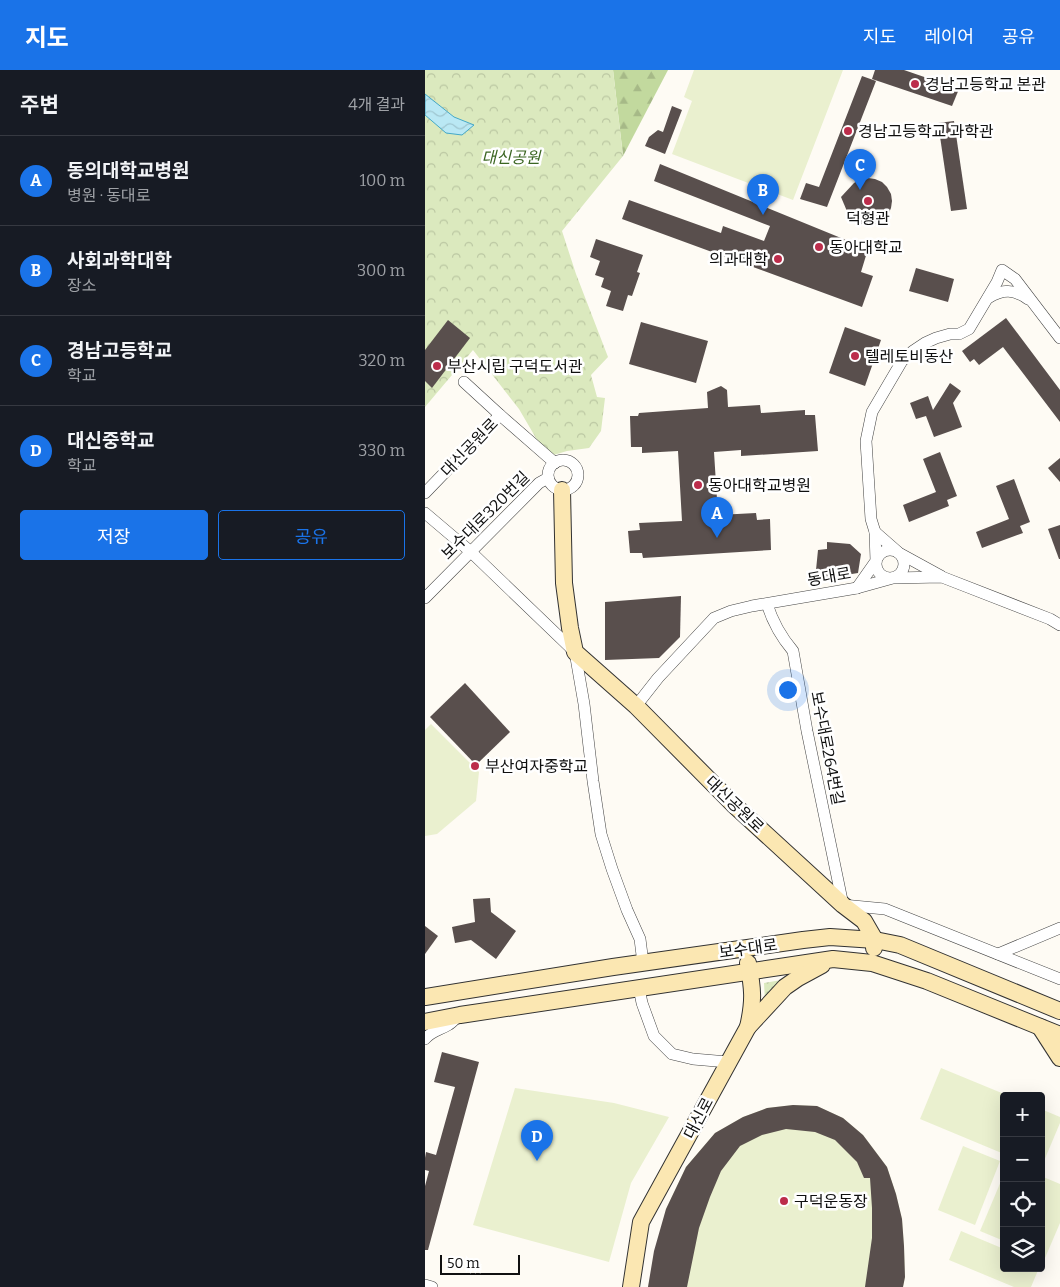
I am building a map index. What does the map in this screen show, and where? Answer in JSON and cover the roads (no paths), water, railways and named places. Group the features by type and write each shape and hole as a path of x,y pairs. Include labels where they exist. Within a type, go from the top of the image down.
{"main road":[{"path":"562,490 565,583 570,628 575,652"},
{"name":"대신공원로","path":"575,652 635,706 733,804 843,905 864,921 875,940"},
{"name":"보수대로","path":"425,997 643,963 830,937 875,940 900,945 1060,1011"},
{"path":"872,963 875,940"},
{"name":"대신로","path":"631,1287 641,1222 748,1027 753,993 745,948"},
{"path":"748,1027 785,987 833,959"},
{"name":"보수대로","path":"425,1022 460,1015 833,959 872,963 927,981 1060,1034"},
{"path":"1040,1027 1060,1058"}],"street":[{"path":"875,532 903,558 905,564 903,570 893,578 886,578 880,575 876,568 875,532 871,519 866,441 872,412 901,361 913,350 925,343 950,334 959,334 969,328 987,300 1002,270 1015,279 1060,338"},
{"path":"987,300 997,293 1009,291 1019,293 1032,302"},
{"name":"대신공원로","path":"425,493 500,415 464,382"},
{"path":"500,415 555,463"},
{"path":"563,460 572,463 577,471 578,478 569,489 562,490 555,488 551,484 548,478 549,470 555,463 563,460"},
{"name":"보수대로320번길","path":"425,598 539,483 548,478"},
{"name":"대신공원로","path":"425,513 471,552 575,652"},
{"path":"857,588 879,555 885,551 892,550 942,576"},
{"name":"동대로","path":"635,706 713,618 731,611 857,588 893,578 942,576 1060,625"},
{"name":"보수대로264번길","path":"767,604 786,643 793,651 807,731 843,905"},
{"path":"575,652 584,704 601,834 627,910 640,939 643,963"},
{"path":"843,905 885,910 1060,979"},
{"path":"998,954 1060,928"},
{"path":"639,988 642,1003 655,1036 672,1054 693,1059 728,1062"},
{"path":"425,1039 438,1029 449,1025 460,1015"},
{"path":"425,1285 432,1287"}],"water":[{"path":"425,94 454,117 474,125 462,135 446,133 425,115"}],"place":[{"name":"경남고등학교 본관","path":"915,84"},
{"name":"경남고등학교 과학관","path":"848,131"},
{"name":"경남고등학교","path":"860,190"},
{"name":"덕형관","path":"868,201"},
{"name":"사회과학대학","path":"763,215"},
{"name":"동아대학교","path":"819,247"},
{"name":"의과대학","path":"778,259"},
{"name":"텔레토비동산","path":"855,356"},
{"name":"부산시립 구덕도서관","path":"437,366"},
{"name":"동아대학교병원","path":"698,485"},
{"name":"동의대학교병원","path":"717,538"},
{"name":"부산여자중학교","path":"475,766"},
{"name":"대신중학교","path":"537,1161"},
{"name":"구덕운동장","path":"784,1201"}],"park label":[{"name":"대신공원","path":"511,157"}]}
